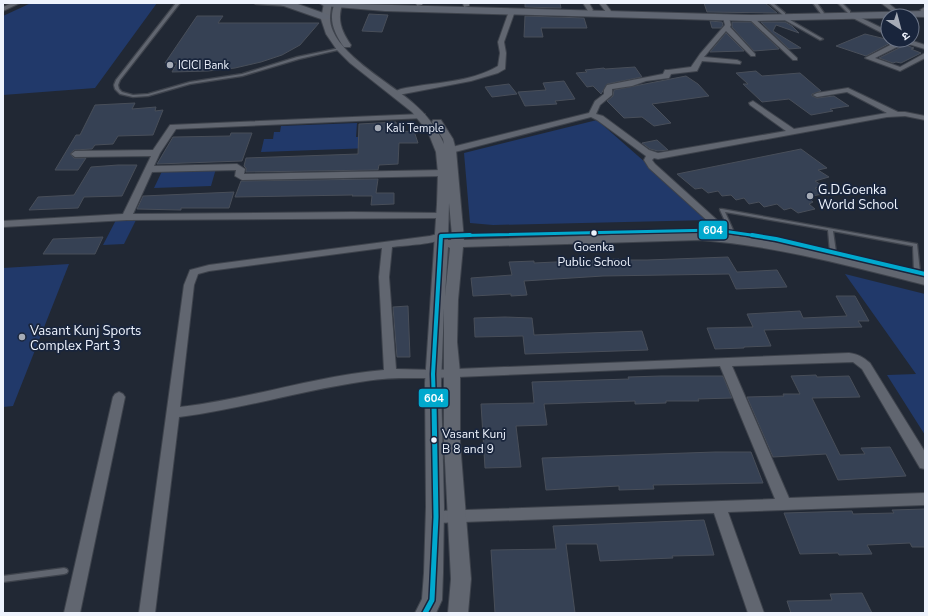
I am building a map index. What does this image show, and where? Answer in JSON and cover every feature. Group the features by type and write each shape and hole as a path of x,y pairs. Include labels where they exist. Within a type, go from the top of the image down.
{"main road":[{"path":"324,3 385,8 512,11 726,22 751,18 822,13 850,14 924,9"},
{"path":"374,3 605,7 784,16 880,12"},
{"path":"289,4 325,17"}],"street":[{"path":"4,9 17,3"},
{"path":"333,3 325,17 328,30 340,49 358,66 400,92 428,124 437,140 441,152 443,173 443,216 433,374 436,517 432,600 425,613"},
{"path":"333,3 336,23 342,39 348,47 400,92 437,121 448,139 451,150 458,239 451,300 450,342 452,373 452,442 461,579 458,613"},
{"path":"400,92 479,76 499,70 502,67 503,53 501,42 512,11"},
{"path":"850,14 880,30"},
{"path":"751,18 795,59"},
{"path":"592,115 597,103 608,95 608,90 610,87 632,84 643,80 666,76 668,72 694,69 726,22 753,55"},
{"path":"888,48 869,58 900,69 925,55"},
{"path":"700,59 737,62"},
{"path":"816,94 848,90 896,114"},
{"path":"754,103 794,132"},
{"path":"451,150 581,116 592,115 600,118 651,155 662,156 896,114 913,115 925,118"},
{"path":"127,217 156,153 171,129 178,126 422,116"},
{"path":"76,154 156,153"},
{"path":"651,155 648,160 652,166 728,231"},
{"path":"149,169 237,168 241,169 239,176 242,177 443,173"},
{"path":"3,224 127,217 344,215 443,216"},
{"path":"147,613 189,285 194,272 209,268 387,245 441,240 695,229 728,231 776,239 833,252 922,276"},
{"path":"458,239 700,236 731,238 797,249 922,276"},
{"path":"387,245 384,277 390,373"},
{"path":"172,413 213,408 299,389 390,373 433,374 856,358 866,366 925,464"},
{"path":"724,362 784,504"},
{"path":"72,613 119,397"},
{"path":"436,517 925,499"},
{"path":"719,507 756,613"}],"lane":[{"path":"178,3 118,80 116,85 117,89 121,93 133,96 155,94 190,83 242,75 298,58 340,49"},
{"path":"256,3 289,4"},
{"path":"771,3 784,16 821,39"},
{"path":"815,3 822,13"},
{"path":"840,3 850,14"},
{"path":"728,231 722,210 915,245 922,276"},
{"path":"830,229 833,252"},
{"path":"3,578 64,571"}],"shaded area":[{"path":"31,3 157,3 95,88 3,95 3,16"},
{"path":"597,120 711,220 493,225 470,223 464,153"},
{"path":"357,123 356,137 398,135 398,147 261,152 264,139 273,139 274,132 280,132 281,126"},
{"path":"217,165 211,186 154,188 164,167"},
{"path":"116,220 136,220 124,244 103,245"},
{"name":"Vasant Kunj Sports Complex Part 3","path":"69,264 13,406 3,407 3,268"},
{"path":"845,274 925,294 925,435 887,375 916,374"}],"building":[{"path":"525,3 560,3 561,8 525,7"},
{"path":"704,3 765,3 777,13 707,12"},
{"path":"369,14 388,15 382,32 362,31"},
{"path":"197,16 223,16 218,23 319,23 300,45 282,55 261,62 235,68 208,71 172,72 177,63 165,63"},
{"path":"525,16 584,18 587,28 541,28 543,37 524,37"},
{"path":"710,21 722,22 723,25 721,28 712,28"},
{"path":"732,22 751,22 779,49 754,51 732,27"},
{"path":"761,22 785,22 792,26 799,33 776,25 773,31 801,48 789,49"},
{"path":"726,33 744,51 710,52"},
{"path":"865,34 880,38 881,48 866,56 836,46"},
{"path":"899,48 914,48 911,49 921,53 901,63 893,63 879,58"},
{"path":"635,67 642,77 607,84 601,94 593,86 587,87 576,73 587,72 585,70 604,68"},
{"path":"756,71 762,76 800,73 821,91 812,94 812,96 817,98 834,96 849,106 830,109 833,111 811,115 789,99 762,102 743,84 748,84 736,73"},
{"path":"686,76 698,84 709,96 652,104 671,123 654,126 642,117 624,118 607,101 613,96 614,90"},
{"path":"564,81 575,99 555,101 557,104 525,106 518,92 546,90 543,83"},
{"path":"509,84 517,94 492,97 485,87"},
{"path":"135,103 132,109 156,107 155,111 163,110 153,135 118,136 113,144 95,145 92,149 74,150 70,154 74,158 86,158 78,170 55,170 76,135 80,135 95,105"},
{"path":"396,122 397,132 414,131 418,143 399,143 398,164 379,165 378,170 246,172 246,168 244,166 246,158 358,154 359,124"},
{"path":"231,133 252,133 242,161 157,164 173,137 230,136"},
{"path":"657,140 668,150 658,151 650,149 642,143"},
{"path":"801,149 827,168 818,170 829,177 815,181 823,186 815,188 823,194 807,197 813,202 809,204 815,209 798,213 791,208 784,210 777,204 764,207 759,202 749,204 744,198 736,200 731,195 722,196 718,191 708,193 702,188 695,189 677,174"},
{"path":"137,165 122,196 84,197 78,208 29,210 38,197 74,195 91,167"},
{"path":"378,179 376,193 394,193 394,204 371,205 372,196 352,196 353,195 235,197 241,181"},
{"path":"234,192 229,208 181,208 181,210 137,209 143,196"},
{"path":"103,237 95,254 43,254 53,239"},
{"path":"728,257 737,272 777,270 787,287 736,289 729,274 603,276 524,281 527,295 511,296 511,294 473,296 471,278 512,275 509,262 534,261 534,263 619,259 647,260"},
{"path":"836,296 855,296 869,321 858,321 862,327 764,330 771,346 744,348 715,349 707,328 753,327 747,314 800,311 803,318 847,316"},
{"path":"408,306 410,357 397,357 393,307"},
{"path":"474,318 532,318 534,335 642,331 648,350 525,354 523,336 475,337"},
{"path":"816,375 817,377 849,376 860,397 812,398 840,455 865,454 861,448 890,447 906,476 838,480 826,454 773,457 747,397 800,394 791,376"},
{"path":"723,376 732,398 635,404 635,401 544,404 547,425 516,426 521,467 485,468 481,404 534,403 532,382 629,379 628,377"},
{"path":"751,452 763,483 653,485 654,489 619,490 619,486 546,490 542,458"},
{"path":"925,509 925,547 912,547 910,543 867,545 872,554 839,555 838,553 800,554 784,513 852,511 853,514 894,513 892,510"},
{"path":"704,520 714,555 672,556 673,558 600,561 597,544 566,544 575,613 495,613 491,550 556,549 553,526"},
{"path":"862,593 872,613 791,613 787,601 832,600 830,594"}],"transit line":[{"name":"604","path":"425,613 432,600 433,589 436,517 433,374 441,236 716,230 776,239 925,274"}],"place":[{"name":"ICICI Bank","path":"170,65"},
{"name":"Kali Temple","path":"378,128"},
{"name":"G.D.Goenka World School","path":"810,196"},
{"name":"Goenka Public School","path":"594,233"},
{"name":"Vasant Kunj Sports Complex Part 3","path":"22,337"},
{"name":"Vasant Kunj B 8 and 9","path":"434,440"}]}
